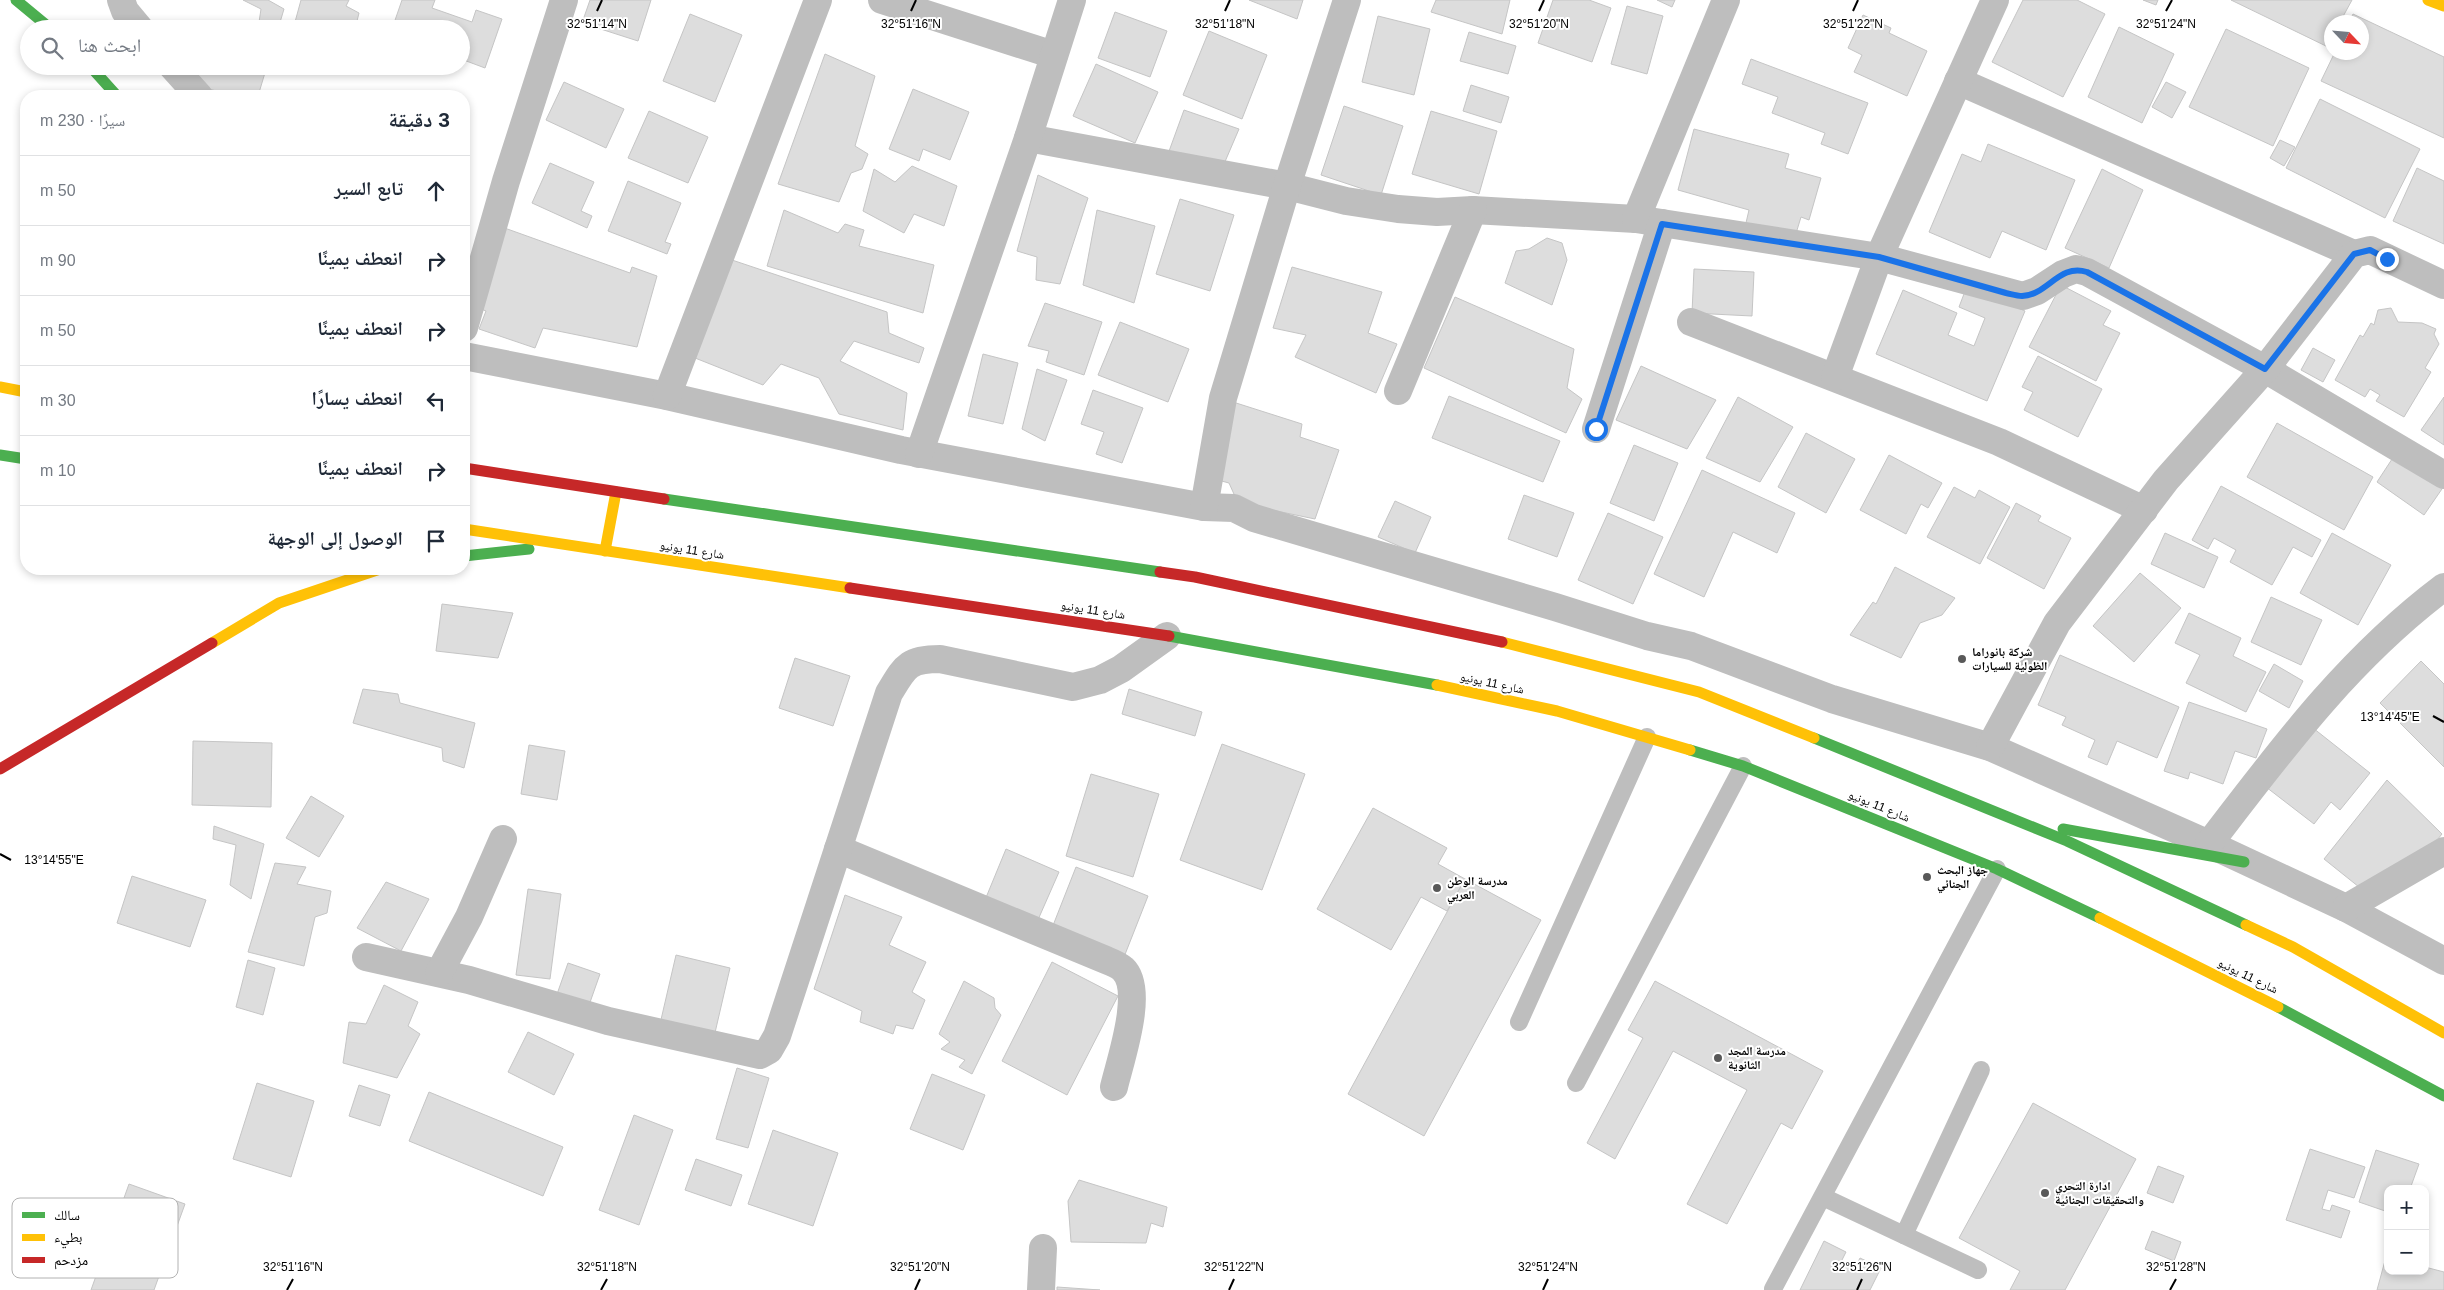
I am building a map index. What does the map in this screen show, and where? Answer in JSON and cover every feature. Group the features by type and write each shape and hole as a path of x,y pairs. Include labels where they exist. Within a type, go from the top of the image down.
{"main road":[{"path":"16,0 39,20"},
{"path":"2428,0 2444,6"},
{"path":"98,75 112,90"},
{"path":"0,387 20,391"},
{"path":"0,455 20,458"},
{"path":"482,459 535,480"},
{"path":"470,469 1195,577 1463,632 1700,692 2076,846 2293,947 2444,1033"},
{"path":"605,551 616,492"},
{"name":"شارع 11 يونيو","path":"470,530 1167,636 1394,676 1557,711 1648,737 1743,766 1997,869 2299,1017 2444,1096"},
{"path":"470,555 569,545"},
{"path":"0,769 279,603 362,575"},
{"path":"2015,820 2244,862"}],"street":[{"path":"121,0 125,10 133,20"},
{"path":"470,307 506,181 564,0"},
{"path":"667,396 818,0"},
{"path":"882,0 1054,55"},
{"path":"919,454 1028,138 1072,0"},
{"path":"1204,507 1223,398 1287,186 1347,0"},
{"path":"1596,429 1649,221 1726,0"},
{"path":"1835,377 1879,257 1995,0"},
{"path":"180,75 193,90"},
{"path":"1958,81 2354,254 2370,250 2444,285"},
{"path":"1028,138 1287,186 1346,201 1398,210 1437,212 1473,210 1649,221 1879,257 2006,293 2023,296 2037,291 2064,274 2076,269 2087,272 2265,369 2444,475"},
{"path":"1398,391 1473,210"},
{"path":"1990,747 2057,623 2166,480 2265,369 2354,254"},
{"path":"1691,322 1999,442 2144,510"},
{"path":"470,357 667,396 919,454 1204,507 1234,508 1254,518 1647,636 1691,646 1832,699 1990,747 2209,844 2346,908 2444,961"},
{"path":"2209,844 2296,730 2331,690 2406,616 2444,587"},
{"path":"366,957 439,973 535,998 608,1021 760,1054 769,1050 777,1036 889,693 902,671 919,659 940,659 1073,687 1100,680 1121,669 1167,636"},
{"path":"439,973 469,917 503,839"},
{"path":"838,849 1124,969 1133,988 1128,1028 1114,1087"},
{"path":"2346,908 2444,851"},
{"path":"1040,1290 1043,1248"}],"lane":[{"path":"1519,1022 1648,737"},
{"path":"1576,1083 1743,766"},
{"path":"1773,1289 1997,869"},
{"path":"1904,1235 1981,1070"},
{"path":"1823,1197 1978,1270"}],"building":[{"path":"243,0 268,0 284,9 281,20 259,20 261,9"},
{"path":"301,0 349,0 346,6 359,13 357,20 296,20"},
{"path":"402,0 435,0 432,8 466,20 395,20"},
{"path":"590,0 651,0 638,41 582,23"},
{"path":"1249,0 1303,0 1297,19"},
{"path":"1436,0 1510,0 1502,34 1431,12"},
{"path":"1553,0 1589,0 1611,8 1592,62 1538,43"},
{"path":"1657,0 1675,0 1672,7"},
{"path":"2023,0 2077,0 2105,14 2063,97 1992,62"},
{"path":"2143,0 2158,0 2156,5"},
{"path":"2231,0 2352,0 2344,15 2324,15 2324,45"},
{"path":"1627,6 1663,16 1647,74 1611,64"},
{"path":"476,10 502,19 485,68 470,62 470,21 472,22"},
{"path":"1115,12 1167,31 1150,77 1098,58"},
{"path":"690,14 742,35 715,102 663,81"},
{"path":"1863,15 1891,28 1889,33 1927,51 1907,96 1854,72 1862,55 1848,48"},
{"path":"1378,16 1430,29 1414,95 1362,82"},
{"path":"2369,22 2444,57 2444,138 2321,81 2331,60 2369,60"},
{"path":"2119,27 2174,54 2142,123 2088,97"},
{"path":"2226,29 2309,68 2273,146 2189,107"},
{"path":"1209,31 1267,55 1242,119 1183,95"},
{"path":"1469,32 1516,46 1508,74 1460,61"},
{"path":"825,54 875,76 855,146 868,154 862,169 851,173 839,202 778,184"},
{"path":"1751,59 1868,103 1848,154 1821,144 1825,133 1772,113 1778,97 1742,84"},
{"path":"1096,64 1158,92 1135,143 1073,116"},
{"path":"198,75 264,75 260,90 213,90 195,85"},
{"path":"564,82 624,109 606,148 546,120"},
{"path":"2166,82 2186,92 2172,118 2152,107"},
{"path":"1471,85 1509,97 1501,123 1463,111"},
{"path":"913,89 969,112 950,160 923,149 919,161 889,149"},
{"path":"2320,99 2420,149 2385,218 2286,168"},
{"path":"1344,106 1403,126 1381,195 1321,175"},
{"path":"1184,110 1239,129 1221,171 1168,154"},
{"path":"649,111 708,137 688,183 628,158"},
{"path":"1431,111 1497,131 1479,194 1412,174"},
{"path":"1694,129 1789,154 1785,168 1821,178 1809,220 1801,217 1794,240 1745,227 1749,210 1678,190"},
{"path":"2280,140 2295,147 2284,166 2270,158"},
{"path":"1988,144 2075,180 2046,250 2002,231 1990,258 1929,232 1962,154 1981,162"},
{"path":"550,163 594,182 581,211 592,216 587,228 532,203"},
{"path":"912,166 957,186 944,226 914,214 904,233 863,211 874,169 895,182"},
{"path":"2417,168 2444,181 2444,244 2393,221"},
{"path":"2102,169 2143,190 2109,268 2065,248"},
{"path":"1038,175 1088,198 1060,284 1036,280 1037,257 1017,251"},
{"path":"628,181 681,203 665,242 671,244 667,254 608,231"},
{"path":"1180,199 1234,215 1210,291 1156,274"},
{"path":"784,210 838,233 845,224 864,230 859,246 934,265 923,313 767,266"},
{"path":"1097,210 1155,226 1134,303 1083,285"},
{"path":"499,226 630,273 632,267 657,276 637,347 543,328 535,348 479,329 486,311 471,305"},
{"path":"1547,238 1562,243 1567,260 1552,305 1505,283 1516,251 1529,249"},
{"path":"726,258 887,312 889,333 924,348 919,363 854,341 840,361 907,393 903,430 839,414 819,378 781,364 763,385 690,356"},
{"path":"1292,267 1382,292 1368,333 1397,344 1376,393 1295,357 1306,335 1273,328"},
{"path":"1694,269 1754,272 1752,316 1692,313"},
{"path":"2061,285 2111,311 2103,325 2120,333 2096,381 2029,347"},
{"path":"1967,286 2025,311 1987,401 1876,354 1903,290 1957,313 1948,335 1974,346 1985,318 1959,307"},
{"path":"1455,297 1574,349 1567,388 1582,399 1566,433 1424,368"},
{"path":"1045,303 1102,322 1084,375 1046,362 1049,351 1028,346"},
{"path":"2391,308 2398,322 2422,323 2436,329 2434,334 2439,344 2425,368 2431,372 2404,417 2376,401 2380,395 2370,389 2365,397 2335,380 2360,335 2363,337 2371,323 2374,325 2378,310"},
{"path":"1120,322 1189,349 1168,402 1098,375"},
{"path":"2313,348 2335,360 2323,382 2301,370"},
{"path":"983,354 1018,363 1003,424 968,416"},
{"path":"2038,356 2102,389 2078,437 2024,410 2033,392 2022,387"},
{"path":"1641,366 1716,400 1687,449 1616,420"},
{"path":"1037,369 1067,380 1045,441 1022,429"},
{"path":"1093,390 1143,408 1122,463 1096,454 1104,432 1081,424"},
{"path":"1449,396 1560,441 1543,482 1432,438"},
{"path":"1738,397 1793,427 1760,482 1706,458"},
{"path":"2444,397 2444,445 2421,430"},
{"path":"1233,402 1302,424 1300,437 1339,450 1315,519 1238,503 1229,483 1214,479"},
{"path":"2277,423 2373,477 2344,530 2247,477"},
{"path":"1806,433 1855,459 1826,513 1778,487"},
{"path":"1634,445 1678,463 1654,521 1610,503"},
{"path":"2396,453 2444,486 2424,515 2377,482"},
{"path":"1889,455 1942,483 1928,508 1921,504 1906,534 1860,510"},
{"path":"1702,470 1795,513 1777,553 1733,532 1704,597 1654,574"},
{"path":"2221,486 2321,540 2312,557 2293,547 2272,585 2230,562 2236,550 2214,538 2208,549 2192,540"},
{"path":"1954,487 1975,498 1979,490 2010,507 1980,564 1927,537"},
{"path":"1524,495 1574,513 1557,557 1508,539"},
{"path":"1395,501 1431,517 1415,553 1378,537"},
{"path":"2016,503 2041,516 2038,521 2071,538 2044,589 1987,558"},
{"path":"1608,513 1663,537 1633,604 1578,580"},
{"path":"2165,533 2218,557 2204,588 2151,564"},
{"path":"2332,533 2391,565 2358,625 2300,593"},
{"path":"1895,567 1955,598 1942,615 1920,623 1901,658 1850,635 1873,602 1876,604"},
{"path":"2140,573 2181,608 2134,662 2093,626"},
{"path":"2271,597 2322,620 2301,665 2251,642"},
{"path":"442,604 513,613 498,658 436,651"},
{"path":"2189,613 2241,638 2233,656 2266,672 2246,712 2186,683 2200,655 2175,643"},
{"path":"2060,655 2179,707 2157,758 2117,741 2107,765 2088,757 2095,740 2062,725 2066,717 2038,705"},
{"path":"795,658 850,676 833,726 779,708"},
{"path":"2421,661 2444,684 2444,767 2380,703"},
{"path":"2274,664 2303,681 2289,708 2259,691"},
{"path":"363,689 398,694 400,703 475,723 464,768 443,761 442,748 353,723"},
{"path":"1129,689 1202,712 1195,736 1122,714"},
{"path":"2189,702 2267,729 2256,758 2235,751 2223,784 2190,772 2188,779 2164,771"},
{"path":"2313,728 2370,773 2340,810 2331,802 2314,824 2266,787"},
{"path":"193,741 272,743 271,807 192,805"},
{"path":"1222,744 1305,774 1262,890 1180,860"},
{"path":"529,745 565,751 557,800 521,794"},
{"path":"1091,774 1159,794 1133,877 1066,856"},
{"path":"2387,780 2442,834 2418,863 2359,887 2324,859"},
{"path":"311,796 344,816 319,857 286,838"},
{"path":"1373,808 1447,848 1438,864 1465,879 1447,911 1421,897 1391,950 1317,909"},
{"path":"214,826 264,844 251,899 230,885 236,845 213,839"},
{"path":"1006,849 1059,872 1037,922 985,900"},
{"path":"275,863 306,867 297,884 331,891 327,913 315,917 304,966 248,952"},
{"path":"1076,867 1148,896 1124,957 1052,928"},
{"path":"132,876 206,900 190,947 117,923"},
{"path":"1465,879 1541,920 1424,1136 1348,1094"},
{"path":"386,882 429,899 401,951 357,928"},
{"path":"528,889 561,894 550,979 516,975"},
{"path":"845,895 902,917 889,945 926,962 912,992 925,1000 913,1029 896,1025 893,1034 860,1022 862,1011 814,989"},
{"path":"676,955 730,968 714,1037 660,1024"},
{"path":"248,960 275,968 263,1015 236,1007"},
{"path":"1052,962 1118,996 1067,1095 1002,1061"},
{"path":"568,963 600,974 588,1008 556,997"},
{"path":"964,981 994,998 995,1008 1001,1015 972,1074 959,1067 965,1060 941,1049 950,1042 939,1034"},
{"path":"1655,981 1823,1071 1792,1129 1781,1123 1727,1224 1687,1204 1747,1090 1673,1051 1615,1159 1587,1143 1643,1038 1628,1030"},
{"path":"384,985 418,1002 408,1026 420,1034 397,1078 343,1063 349,1022 366,1024"},
{"path":"528,1032 574,1054 554,1095 508,1072"},
{"path":"737,1068 769,1078 748,1148 716,1139"},
{"path":"932,1074 985,1095 963,1150 910,1129"},
{"path":"257,1083 314,1101 291,1177 233,1159"},
{"path":"359,1085 390,1095 380,1126 349,1116"},
{"path":"429,1092 563,1147 543,1196 409,1141"},
{"path":"2033,1103 2136,1159 2065,1290 2010,1290 2020,1271 1959,1238"},
{"path":"634,1115 673,1130 639,1225 599,1210"},
{"path":"773,1130 838,1153 813,1226 748,1204"},
{"path":"2310,1149 2365,1167 2354,1198 2328,1190 2322,1209 2330,1211 2332,1205 2350,1211 2341,1238 2286,1220"},
{"path":"2376,1150 2419,1164 2411,1185 2384,1185 2384,1211 2359,1202"},
{"path":"696,1159 742,1175 731,1206 685,1190"},
{"path":"2158,1166 2184,1176 2173,1203 2147,1193"},
{"path":"1079,1180 1167,1207 1163,1227 1151,1223 1146,1243 1071,1242 1068,1201"},
{"path":"129,1184 168,1198 124,1198"},
{"path":"178,1202 185,1204 178,1223"},
{"path":"2152,1231 2181,1242 2174,1261 2145,1249"},
{"path":"1824,1241 1846,1252 1841,1262 1855,1268 1860,1258 1881,1268 1870,1290 1800,1290"},
{"path":"2384,1264 2384,1275 2429,1275 2429,1268 2444,1272 2444,1290 2377,1290"},
{"path":"95,1278 158,1278 154,1290 91,1290"},
{"path":"1057,1287 1100,1290 1057,1290"}],"traffic: fast":[{"path":"16,0 40,20"},
{"path":"98,75 112,90"},
{"path":"0,455 20,458"},
{"path":"664,499 1160,572"},
{"path":"470,555 529,549"},
{"path":"1169,636 1437,685"},
{"path":"1814,738 2067,841 2246,925"},
{"path":"1690,750 1743,766 1997,869 2100,918"},
{"path":"2063,829 2244,862"},
{"path":"2278,1007 2444,1096"}],"traffic: slow":[{"path":"2428,0 2444,6"},
{"path":"0,387 20,391"},
{"path":"605,551 616,492"},
{"path":"470,530 850,588"},
{"path":"212,643 279,603 362,575"},
{"path":"1502,642 1699,692 1814,738"},
{"path":"1437,685 1557,711 1690,750"},
{"path":"2100,918 2278,1007"},
{"path":"2246,925 2293,947 2444,1033"}],"traffic: jam":[{"path":"470,469 664,499"},
{"path":"1160,572 1195,577 1502,642"},
{"path":"850,588 1169,636"},
{"path":"0,769 212,643"}],"place":[{"name":"شركة بانوراما الظولية للسيارات","path":"1962,659"},
{"name":"جهاز البحث الجنائي","path":"1927,877"},
{"name":"مدرسة الوطن العربي","path":"1437,888"},
{"name":"مدرسة المجد الثانوية","path":"1718,1058"},
{"name":"ادارة التحري والتحقيقات الجنائية","path":"2045,1193"}],"route":[{"path":"1596,429 1662,224 1879,257 2006,293 2023,296 2037,291 2064,274 2076,269 2087,272 2265,369 2354,254 2370,250 2387,259"}]}
